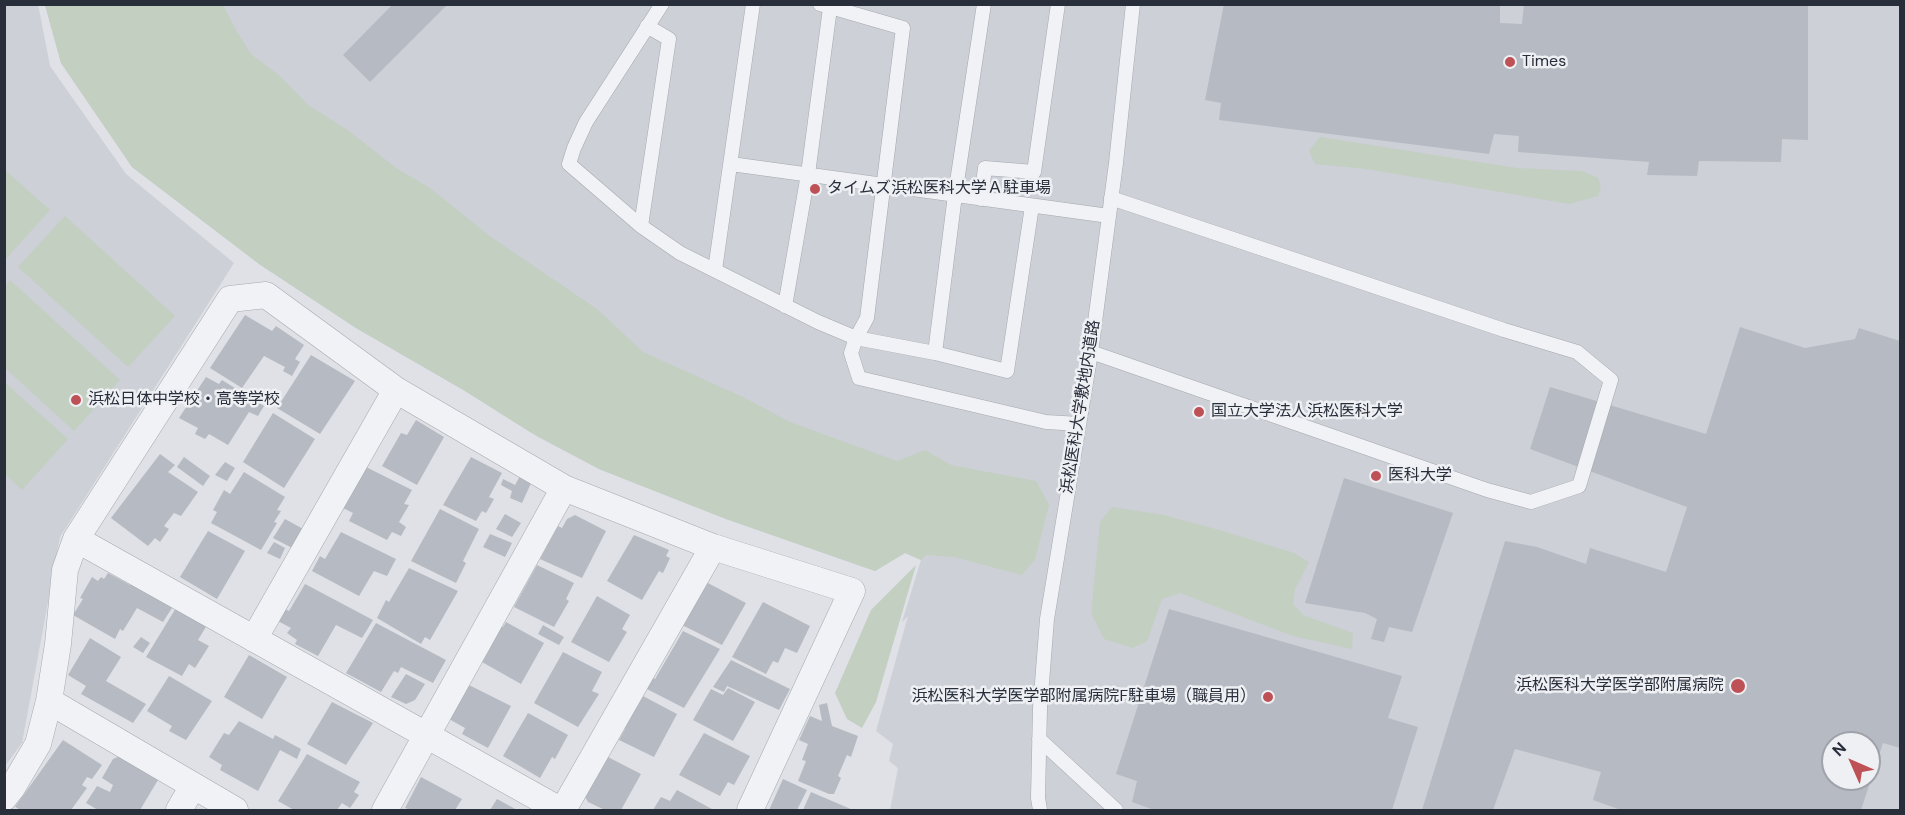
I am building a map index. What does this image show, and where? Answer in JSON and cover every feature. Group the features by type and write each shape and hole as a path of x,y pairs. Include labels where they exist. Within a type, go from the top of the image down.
{"street":[{"path":"4,798 38,744 49,701 58,644 65,570 76,539 230,300 266,295 396,390 564,488 713,547 852,591 750,810"},
{"path":"254,639 396,390"},
{"path":"385,810 564,488"},
{"path":"76,539 561,810 713,547"},
{"path":"49,701 235,810"},
{"path":"178,810 193,786"}],"lane":[{"path":"662,4 586,122 569,164 640,226 680,253 785,306 856,338 935,353 1007,371 1032,206"},
{"path":"715,270 753,4"},
{"path":"935,353 955,195 984,4"},
{"path":"981,199 985,168 1034,172 1058,4"},
{"name":"浜松医科大学敷地内道路","path":"1040,810 1038,798 1040,708 1047,619 1091,352 1133,4"},
{"path":"785,306 808,174 825,6 903,28 867,318 851,353 859,378 1046,422 1079,424"},
{"path":"640,226 669,39 647,26"},
{"path":"731,164 1109,216"},
{"path":"1091,352 1487,490 1531,502 1579,486 1611,380 1577,352 1504,330 1111,198"},
{"path":"1039,739 1116,810"}],"shaded area":[{"name":"浜松日体中学校・高等学校","path":"38,4 50,66 126,174 234,263 60,537 22,743 5,766 4,5"},
{"name":"国立大学法人浜松医科大学","path":"45,5 1900,5 1900,810 890,810 898,768 889,761 893,744 876,731 908,616 902,622 921,560 905,553 875,571 726,519 599,469 538,437 465,391 356,328 259,264 132,167 61,63"}],"green space":[{"path":"45,5 223,5 251,54 281,77 308,105 349,131 396,168 430,188 491,237 597,309 643,352 743,397 790,422 897,461 925,450 951,465 1036,481 1049,505 1035,559 1022,575 954,557 926,555 921,560 905,553 875,571 726,519 599,469 530,432 465,391 356,328 259,264 132,167 61,63"},
{"path":"1320,137 1517,168 1582,171 1598,178 1601,187 1598,196 1569,204 1367,169 1315,164 1309,151"},
{"path":"4,169 50,210 5,260 4,260"},
{"path":"65,216 175,316 128,367 18,267"},
{"path":"10,280 120,380 74,431 5,368 5,286"},
{"path":"4,382 68,439 22,490 5,474"},
{"path":"1112,507 1164,515 1294,553 1309,562 1295,589 1293,604 1303,615 1353,633 1352,649 1293,636 1180,593 1162,599 1147,641 1133,648 1104,639 1091,613 1100,522"},
{"path":"916,565 876,702 862,728 847,719 835,693 871,610"}],"building":[{"path":"393,4 448,4 370,82 343,55"},
{"name":"Times","path":"1224,4 1500,4 1500,23 1522,24 1524,4 1808,4 1808,140 1782,139 1781,162 1699,161 1697,176 1647,175 1649,162 1518,152 1519,136 1494,134 1489,154 1219,120 1221,103 1205,100"},
{"path":"245,315 272,331 276,326 304,345 295,359 300,362 292,376 283,371 285,367 264,356 242,388 210,368"},
{"path":"1740,327 1805,348 1855,339 1859,328 1900,341 1900,748 1883,743 1881,749 1881,731 1821,731 1821,791 1867,791 1861,810 1621,810 1593,800 1601,772 1515,749 1493,810 1422,810 1505,541 1537,547 1586,564 1590,548 1666,572 1687,507 1530,449 1550,387 1706,434"},
{"path":"311,355 355,381 320,434 277,408"},
{"path":"206,377 219,384 222,380 264,406 258,416 249,412 228,445 209,434 205,439 195,434 198,428 179,418"},
{"path":"273,413 315,439 284,488 243,462"},
{"path":"416,420 444,437 417,485 382,466 401,433 407,435"},
{"path":"160,454 175,465 168,472 198,492 181,516 174,513 164,526 169,529 160,542 155,538 148,546 111,518"},
{"path":"184,457 210,476 203,486 177,467"},
{"path":"471,457 502,473 489,497 494,499 486,513 482,511 476,521 443,505"},
{"path":"225,462 235,468 227,481 215,475"},
{"path":"366,467 412,490 404,504 409,505 399,522 406,527 401,536 392,532 387,540 349,521 353,513 343,508"},
{"path":"244,472 285,497 277,510 281,511 274,522 277,523 261,550 211,523 217,512 213,510 224,490 230,494"},
{"path":"520,476 532,481 522,503 510,498 512,491 501,485 503,479 515,485"},
{"path":"1344,478 1453,513 1412,632 1389,627 1384,642 1371,639 1377,619 1365,613 1305,603"},
{"path":"440,509 479,529 463,561 466,563 456,583 411,561"},
{"path":"505,514 521,523 512,537 496,529"},
{"path":"575,515 606,531 582,578 540,559 558,526 562,528 567,519"},
{"path":"285,519 305,530 294,549 273,538"},
{"path":"208,531 245,551 217,599 180,577"},
{"path":"341,532 396,559 387,576 374,571 359,596 312,571 320,556 325,559"},
{"path":"490,534 512,543 505,557 483,547"},
{"path":"634,535 669,550 666,556 670,558 663,573 659,571 642,600 607,581"},
{"path":"274,542 285,548 280,559 267,553"},
{"path":"537,565 574,583 566,599 569,601 554,627 514,607"},
{"path":"409,568 458,591 430,640 425,637 421,644 377,618 386,600 389,602"},
{"path":"108,573 130,585 135,577 177,600 163,622 137,608 123,631 120,629 115,639 73,615 92,577 98,581 101,577 104,579"},
{"path":"704,581 746,603 722,645 680,624"},
{"path":"305,584 373,620 362,638 336,625 318,656 295,644 297,640 287,633 291,628 278,621 285,609 289,611"},
{"path":"597,596 630,615 622,629 627,632 609,662 571,642"},
{"path":"763,602 810,626 797,653 785,648 778,663 773,661 766,674 732,657"},
{"path":"179,603 210,620 198,640 209,646 195,668 189,664 182,676 146,657"},
{"name":"浜松医科大学医学部附属病院F駐車場（職員用）","path":"1169,609 1402,676 1388,718 1418,727 1392,810 1154,810 1132,802 1137,781 1116,774"},
{"path":"506,622 544,643 521,684 482,662 491,647 487,645 498,626 503,627"},
{"path":"376,623 446,660 433,683 401,667 398,673 394,671 381,692 346,673"},
{"path":"543,625 564,637 559,645 538,634"},
{"path":"683,631 720,649 684,708 643,687 648,676 655,679"},
{"path":"141,637 150,643 143,653 133,647"},
{"path":"90,638 121,657 106,681 146,704 133,723 81,694 86,686 68,675"},
{"path":"563,652 602,672 592,691 599,694 578,727 534,703"},
{"path":"249,655 287,677 262,719 224,697"},
{"path":"731,660 790,689 779,710 727,686 724,692 713,687"},
{"path":"406,674 425,684 415,700 406,704 391,697"},
{"path":"169,676 212,701 186,740 169,731 172,726 147,711"},
{"path":"469,685 511,706 488,748 462,734 465,728 449,719"},
{"path":"728,688 755,702 733,741 693,720 711,689 723,695"},
{"path":"643,696 677,714 654,757 619,740 625,729 621,727 632,706 637,707"},
{"path":"332,702 373,723 346,765 307,744"},
{"path":"827,703 832,726 858,736 851,757 847,755 838,776 841,778 834,794 798,781 806,761 802,760 808,744 799,740 810,716 822,721 819,705"},
{"path":"528,713 568,735 555,759 552,757 540,778 503,756"},
{"path":"239,721 273,739 275,735 301,749 297,759 280,750 258,791 220,770 222,765 209,757 224,733 229,735"},
{"path":"704,733 750,756 734,785 728,782 720,796 679,775"},
{"path":"63,740 102,765 92,779 87,777 82,785 87,788 71,810 21,810 15,807"},
{"path":"307,754 360,782 354,792 359,795 350,808 342,803 337,810 294,810 278,801"},
{"path":"120,756 158,780 140,810 98,810 86,803 97,786 110,792 113,785 102,778 113,759"},
{"path":"606,756 641,774 621,810 605,810 588,802 584,795"},
{"path":"421,777 462,799 455,810 405,808"},
{"path":"783,779 807,790 797,810 769,810"},
{"path":"677,790 714,810 653,810 661,797 670,801"},
{"path":"811,792 853,810 803,810"},
{"path":"497,799 517,810 490,810"}],"place":[{"name":"Times","path":"1510,62"},
{"name":"タイムズ浜松医科大学Ａ駐車場","path":"815,189"},
{"name":"浜松日体中学校・高等学校","path":"76,400"},
{"name":"国立大学法人浜松医科大学","path":"1199,412"},
{"name":"医科大学","path":"1376,476"},
{"name":"浜松医科大学医学部附属病院","path":"1738,686"},
{"name":"浜松医科大学医学部附属病院F駐車場（職員用）","path":"1268,697"}]}
